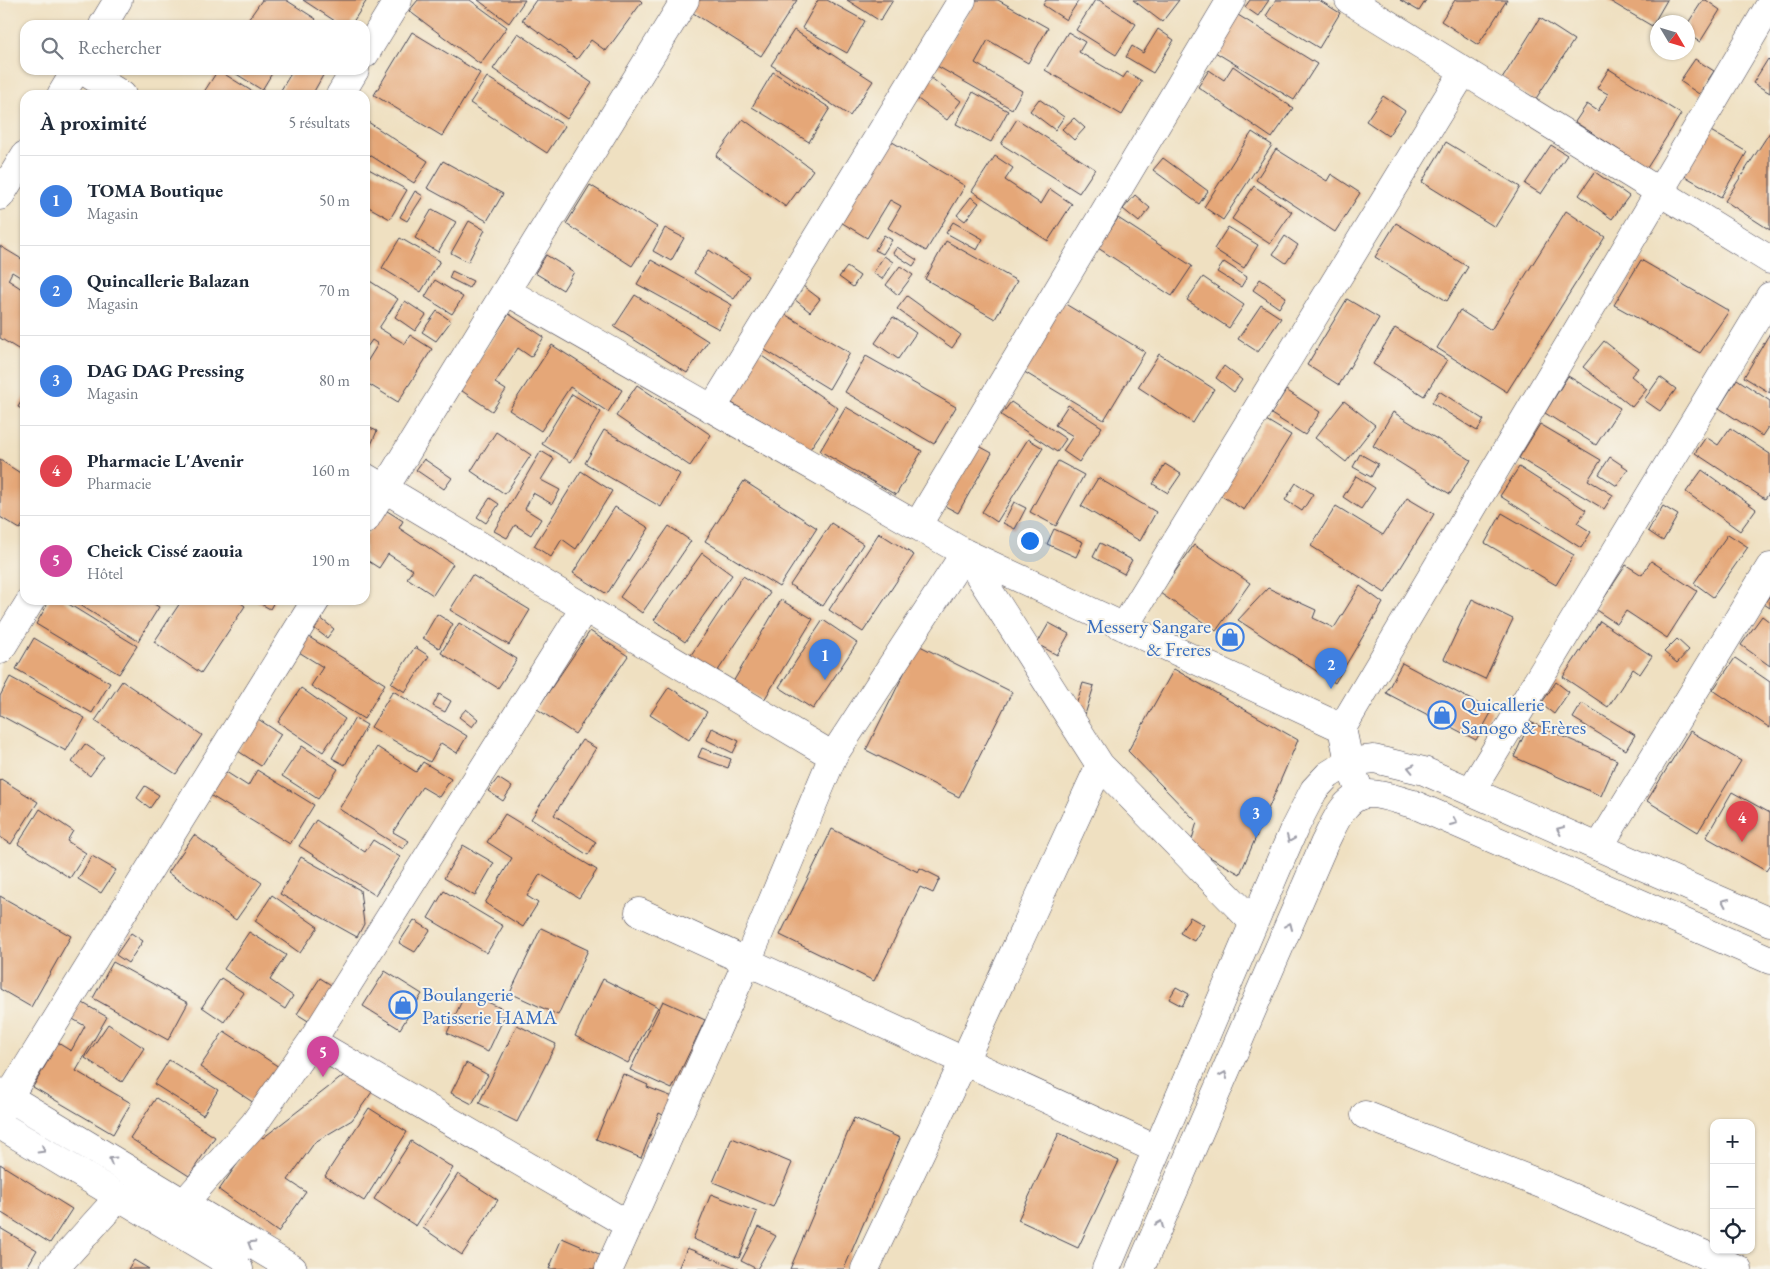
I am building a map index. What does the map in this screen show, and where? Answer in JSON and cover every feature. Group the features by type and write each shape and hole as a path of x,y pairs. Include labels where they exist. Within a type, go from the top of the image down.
{"street":[{"path":"106,20 118,0"},
{"path":"370,46 398,0"},
{"path":"370,502 375,483 506,291 685,0"},
{"path":"712,409 962,0"},
{"path":"917,526 1230,0"},
{"path":"1349,0 1770,260"},
{"path":"1361,795 1349,762 1342,728 1770,5"},
{"path":"1124,627 1464,71"},
{"path":"64,90 73,75"},
{"path":"90,75 114,90"},
{"path":"343,90 352,75"},
{"path":"506,291 965,553 1342,728"},
{"path":"1471,792 1770,296"},
{"path":"375,483 833,756"},
{"path":"610,1269 747,962 833,756 965,553"},
{"path":"965,553 1100,765 1253,922"},
{"path":"1599,847 1770,567"},
{"path":"0,650 28,605"},
{"path":"293,1269 3,1100 313,605"},
{"path":"167,1225 183,1204 254,1124 312,1041 584,607"},
{"path":"1106,1269 1294,829 1314,790 1328,775 1349,762 1374,759 1424,771 1770,922"},
{"path":"865,1269 964,1061 1100,765"},
{"path":"1140,1269 1324,844 1342,810 1361,795 1372,794 1413,804 1770,960"},
{"path":"639,912 1156,1149"},
{"path":"312,1041 629,1225"},
{"path":"1365,1115 1546,1186 1738,1269"},
{"path":"0,1125 239,1269"},
{"path":"54,1269 119,1196"}],"building":[{"path":"262,0 286,0 316,19 315,20 248,20"},
{"path":"303,0 367,0 354,20 333,20"},
{"path":"418,0 470,0 507,27 480,64 409,11"},
{"path":"478,0 525,0 509,23"},
{"path":"536,0 640,0 642,2 606,51 591,40 577,59 522,20"},
{"path":"697,0 797,0 761,56 690,11"},
{"path":"818,0 827,0 865,21 847,53 802,28"},
{"path":"847,0 893,0 880,21"},
{"path":"975,0 998,0 1048,28 1028,63 988,40 975,63 1022,91 1012,109 937,66"},
{"path":"1046,0 1079,0 1066,20 1043,5"},
{"path":"1095,0 1099,0 1136,24 1116,55 1076,30"},
{"path":"1133,0 1179,0 1162,22"},
{"path":"1250,0 1269,0 1258,16 1245,7"},
{"path":"1276,0 1319,0 1340,13 1319,48 1266,16"},
{"path":"1400,0 1426,0 1419,11"},
{"path":"1455,0 1507,0 1478,45 1441,21"},
{"path":"1608,0 1667,0 1658,15 1650,15 1650,25"},
{"path":"1703,0 1706,0 1720,10 1700,42 1695,39 1695,15 1693,15"},
{"path":"1238,15 1317,64 1294,100 1215,52"},
{"path":"1540,18 1574,40 1535,100 1502,79"},
{"path":"1158,29 1174,40 1153,73 1126,57 1132,46 1143,53"},
{"path":"794,30 873,81 850,116 771,65"},
{"path":"412,32 480,73 442,136 374,95"},
{"path":"1068,32 1085,42 1079,52 1123,78 1127,72 1142,81 1122,115 1045,70"},
{"path":"518,33 592,83 567,119 493,69"},
{"path":"1695,59 1714,71 1699,94 1680,81"},
{"path":"1768,59 1770,61 1770,93 1753,83"},
{"path":"1233,66 1293,108 1272,138 1198,87 1209,70 1224,80"},
{"path":"1609,69 1681,114 1647,168 1575,122 1587,104 1598,111 1608,94 1597,88"},
{"path":"773,72 830,108 809,142 752,107"},
{"path":"215,75 226,75 250,90 205,90"},
{"path":"238,75 271,75 262,90"},
{"path":"290,75 323,75 315,90 281,90"},
{"path":"487,77 565,126 547,153 470,103"},
{"path":"930,77 961,101 947,120 915,97"},
{"path":"973,92 1008,111 991,142 956,124"},
{"path":"1383,96 1405,111 1388,136 1366,121"},
{"path":"1039,99 1064,117 1055,130 1030,111"},
{"path":"1074,118 1085,128 1074,140 1062,129"},
{"path":"743,119 813,170 786,207 716,156"},
{"path":"1017,119 1095,169 1079,193 1001,144"},
{"path":"370,123 428,161 414,183 370,155"},
{"path":"1709,130 1747,152 1721,197 1683,175"},
{"path":"1252,132 1272,145 1223,220 1204,207"},
{"path":"1770,132 1770,230 1725,201"},
{"path":"889,140 965,186 926,251 888,228 901,206 890,200 867,238 839,221"},
{"path":"1446,142 1520,187 1495,227 1422,182"},
{"path":"1551,145 1567,155 1541,194 1525,184"},
{"path":"1276,149 1327,181 1331,174 1360,193 1335,232 1256,180"},
{"path":"995,156 1013,168 1005,180 1041,204 1050,189 1072,204 1048,241 972,191"},
{"path":"1163,158 1208,191 1199,204 1153,170"},
{"path":"443,161 503,194 487,221 427,188"},
{"path":"370,170 407,190 390,219 370,208"},
{"path":"1595,172 1629,196 1612,219 1579,195"},
{"path":"590,185 657,227 632,266 566,224"},
{"path":"1254,186 1292,212 1270,244 1232,219"},
{"path":"415,191 423,196 407,221 400,217"},
{"path":"1135,195 1150,208 1139,222 1123,209"},
{"path":"971,197 979,203 965,221 957,215"},
{"path":"432,209 456,222 438,252 415,238"},
{"path":"1566,211 1605,237 1507,392 1437,348 1460,310 1491,330"},
{"path":"1118,218 1192,266 1172,296 1098,248"},
{"path":"469,221 485,230 468,262 451,253"},
{"path":"953,222 983,239 977,250 946,233"},
{"path":"1396,223 1468,267 1447,301 1375,257"},
{"path":"1228,227 1258,245 1244,268 1214,249"},
{"path":"665,228 684,238 671,261 653,251"},
{"path":"884,235 892,240 883,254 875,250"},
{"path":"1285,236 1298,245 1286,263 1273,254"},
{"path":"400,238 440,261 421,292 382,268"},
{"path":"946,241 1017,281 995,319 925,279"},
{"path":"0,246 20,258 20,277 12,272 8,280 20,288 20,350 0,338"},
{"path":"897,247 917,260 913,266 893,253"},
{"path":"709,250 749,276 734,299 694,273"},
{"path":"546,255 574,272 563,290 535,273"},
{"path":"884,256 893,262 882,279 873,273"},
{"path":"651,260 732,305 719,329 637,284"},
{"path":"1641,260 1729,311 1700,353 1614,305"},
{"path":"1224,262 1247,277 1241,287 1217,272"},
{"path":"900,266 913,275 898,295 886,285"},
{"path":"847,267 860,276 853,287 839,277"},
{"path":"452,271 473,281 469,288 449,278"},
{"path":"1203,277 1244,305 1229,328 1187,300"},
{"path":"1260,279 1286,297 1279,308 1253,290"},
{"path":"435,280 463,297 452,314 425,297"},
{"path":"370,281 398,299 379,328 405,344 410,335 432,349 398,402 370,385 370,357 378,344 372,340 370,343"},
{"path":"803,286 820,299 810,312 793,298"},
{"path":"635,295 708,341 687,373 614,327"},
{"path":"907,296 961,335 952,348 897,309"},
{"path":"1347,299 1379,318 1339,385 1307,365"},
{"path":"405,301 426,315 415,331 395,317"},
{"path":"1062,302 1145,352 1104,420 1021,370"},
{"path":"1261,305 1281,318 1258,352 1238,339"},
{"path":"437,311 451,321 436,341 422,332"},
{"path":"781,312 850,353 829,389 760,347"},
{"path":"509,314 544,337 531,357 518,348 495,383 506,390 492,411 459,389"},
{"path":"893,317 916,333 898,359 875,343"},
{"path":"1395,328 1447,360 1424,396 1373,364"},
{"path":"1770,333 1770,393 1744,377"},
{"path":"1604,341 1638,368 1631,376 1647,389 1632,407 1583,367"},
{"path":"552,345 622,390 608,412 570,387 541,431 509,410"},
{"path":"756,352 838,408 810,449 725,399"},
{"path":"1159,354 1214,389 1193,423 1138,387"},
{"path":"866,356 956,407 934,444 845,392"},
{"path":"1224,366 1242,380 1234,392 1216,378"},
{"path":"1568,376 1620,408 1596,445 1545,413"},
{"path":"1660,377 1676,389 1660,411 1644,400"},
{"path":"1737,379 1770,401 1770,424 1762,436 1719,408"},
{"path":"637,385 711,435 690,466 616,416"},
{"path":"1286,390 1320,412 1305,435 1271,414"},
{"path":"1439,391 1484,420 1477,431 1432,403"},
{"path":"572,394 601,412 571,462 542,444"},
{"path":"1344,401 1375,425 1346,462 1315,438"},
{"path":"1011,402 1066,439 1057,452 1001,415"},
{"path":"1068,405 1102,427 1079,462 1063,451 1073,436 1055,425"},
{"path":"846,407 922,451 896,495 820,451"},
{"path":"1393,412 1471,460 1450,494 1373,446"},
{"path":"1266,420 1291,435 1244,510 1220,495"},
{"path":"1540,424 1601,460 1588,480 1613,495 1604,509 1519,458"},
{"path":"370,428 377,431 370,447"},
{"path":"1730,428 1770,454 1770,492 1765,499 1695,453 1706,437 1718,445"},
{"path":"604,430 680,474 661,507 585,463"},
{"path":"496,432 531,455 505,494 471,471"},
{"path":"1028,439 1043,448 997,522 982,512"},
{"path":"979,446 992,453 958,513 945,506"},
{"path":"541,451 554,459 541,480 560,490 552,504 533,493 525,509 541,519 531,535 515,525 507,538 494,531"},
{"path":"1360,454 1378,464 1371,477 1353,467"},
{"path":"1610,457 1628,469 1617,486 1599,474"},
{"path":"424,459 452,478 444,489 416,470"},
{"path":"0,460 20,473 20,529 0,517"},
{"path":"1058,461 1084,475 1056,526 1030,512"},
{"path":"1165,464 1181,474 1168,493 1153,484"},
{"path":"1519,467 1586,510 1577,523 1591,532 1581,548 1500,496"},
{"path":"1702,470 1756,509 1740,531 1686,492"},
{"path":"581,471 612,491 576,549 562,539 551,557 534,546"},
{"path":"1356,476 1375,488 1361,509 1343,497"},
{"path":"1098,478 1156,512 1140,541 1081,506"},
{"path":"744,481 817,528 779,587 705,541"},
{"path":"1296,483 1313,494 1302,511 1285,500"},
{"path":"490,498 499,504 486,523 477,517"},
{"path":"1407,498 1434,514 1385,593 1311,546 1336,506 1383,535"},
{"path":"1014,502 1026,508 1015,529 1003,523"},
{"path":"1663,506 1678,515 1663,541 1648,531"},
{"path":"615,507 649,528 607,594 573,573"},
{"path":"384,509 403,521 399,528 453,564 433,595 407,578 413,570 388,554 379,568 370,562 370,530"},
{"path":"1502,513 1574,555 1556,585 1485,543"},
{"path":"831,523 863,544 823,606 790,585"},
{"path":"669,526 691,541 642,613 620,597"},
{"path":"1054,529 1083,542 1076,557 1047,544"},
{"path":"879,533 914,555 863,632 829,610"},
{"path":"1728,534 1748,547 1713,597 1694,583"},
{"path":"1100,543 1132,560 1124,574 1093,557"},
{"path":"1194,545 1250,583 1216,631 1160,593"},
{"path":"702,553 732,575 685,642 654,620"},
{"path":"1651,561 1697,591 1667,638 1626,611 1617,624 1596,610 1626,565 1642,575"},
{"path":"472,575 530,610 509,645 450,610"},
{"path":"743,576 770,593 715,675 689,658"},
{"path":"1360,586 1383,603 1335,683 1238,620 1268,588 1316,610 1313,618 1334,628"},
{"path":"1770,595 1770,608 1764,604"},
{"path":"1472,599 1513,619 1485,679 1444,659"},
{"path":"781,600 813,619 764,700 733,682"},
{"path":"47,605 70,605 137,646 119,674 36,624"},
{"path":"80,605 156,605 159,607 138,641"},
{"path":"179,605 245,606 201,673 154,642"},
{"path":"263,605 272,605 270,609"},
{"path":"437,614 453,624 439,648 423,638"},
{"path":"1762,616 1770,622 1770,666 1741,645"},
{"path":"319,617 334,629 327,638 311,626"},
{"path":"823,620 857,643 813,709 779,687"},
{"path":"1600,621 1652,656 1640,674 1633,669 1608,707 1563,677"},
{"path":"459,623 517,659 498,688 441,653"},
{"path":"1049,623 1069,634 1057,655 1037,644"},
{"path":"590,631 628,656 575,734 537,709"},
{"path":"304,634 385,684 364,719 311,686 323,667 294,649"},
{"path":"34,638 110,683 92,713 16,669"},
{"path":"1677,639 1689,650 1677,663 1664,652"},
{"path":"918,645 1012,692 959,797 866,750"},
{"path":"415,647 429,656 405,692 391,683"},
{"path":"1735,658 1770,682 1770,728 1713,690"},
{"path":"1402,663 1492,711 1476,740 1386,693"},
{"path":"1174,669 1298,740 1240,874 1190,846 1197,822 1128,751"},
{"path":"10,677 85,718 66,751 0,715 0,696"},
{"path":"122,681 202,735 176,774 95,721"},
{"path":"1556,682 1569,692 1554,714 1541,704"},
{"path":"1083,683 1094,686 1083,721 1072,718"},
{"path":"669,687 707,712 689,740 650,715"},
{"path":"301,688 345,719 323,752 278,722"},
{"path":"393,691 467,736 457,753 441,743 430,762 371,727"},
{"path":"439,694 451,701 445,712 433,706"},
{"path":"1582,703 1635,735 1626,750 1573,718"},
{"path":"466,709 478,719 472,727 459,717"},
{"path":"355,718 367,725 345,765 332,758"},
{"path":"258,719 281,734 261,766 238,751"},
{"path":"1530,722 1617,760 1601,796 1514,757"},
{"path":"712,728 739,741 733,753 707,740"},
{"path":"1690,731 1741,761 1698,832 1647,801"},
{"path":"582,740 596,748 554,815 596,842 588,855 531,819"},
{"path":"85,744 104,757 90,776 72,762"},
{"path":"302,746 338,769 318,799 282,776"},
{"path":"377,747 416,772 423,762 451,779 439,797 422,787 393,832 409,841 403,849 339,809"},
{"path":"702,748 731,759 728,768 698,757"},
{"path":"223,770 248,786 257,770 314,805 290,844 208,794"},
{"path":"498,778 512,787 503,801 488,791"},
{"path":"1,779 38,802 11,844 0,837"},
{"path":"145,786 159,795 150,808 137,798"},
{"path":"1732,792 1770,813 1770,865 1766,871 1706,837"},
{"path":"40,809 73,831 67,841 86,853 70,878 18,844"},
{"path":"505,814 597,870 579,898 540,874 527,896 538,903 523,927 485,903 512,858 487,842"},
{"path":"316,820 365,852 373,840 400,857 375,895 299,846"},
{"path":"832,829 918,872 920,868 940,878 933,893 920,887 874,981 780,935"},
{"path":"194,835 262,883 236,920 168,873"},
{"path":"463,845 494,863 475,896 444,878"},
{"path":"92,856 116,870 101,893 78,879"},
{"path":"301,857 360,890 364,924 357,937 280,894"},
{"path":"444,891 503,926 487,953 428,918"},
{"path":"272,895 318,927 300,953 255,921"},
{"path":"0,896 71,936 31,1007 0,989"},
{"path":"1190,917 1204,925 1194,941 1180,933"},
{"path":"414,920 430,930 415,952 399,943"},
{"path":"541,928 588,950 558,1015 510,993"},
{"path":"249,932 286,955 270,980 293,996 285,1009 224,969"},
{"path":"131,933 143,941 128,963 116,955"},
{"path":"113,962 188,1003 168,1040 93,998"},
{"path":"385,971 422,994 400,1029 363,1006"},
{"path":"221,978 244,993 224,1022 202,1007"},
{"path":"320,978 336,988 313,1024 297,1014"},
{"path":"603,979 658,1007 628,1063 575,1036"},
{"path":"1176,987 1189,994 1182,1006 1169,999"},
{"path":"466,992 507,1011 488,1052 447,1033"},
{"path":"663,1001 705,1020 672,1089 630,1070"},
{"path":"81,1002 107,1017 76,1071 131,1103 113,1134 33,1087 58,1043 71,1051 85,1026 71,1018"},
{"path":"108,1024 144,1048 122,1082 85,1058"},
{"path":"517,1025 556,1044 517,1122 479,1103"},
{"path":"224,1031 279,1067 254,1103 200,1067"},
{"path":"169,1060 218,1090 203,1115 154,1084"},
{"path":"466,1063 488,1075 472,1104 451,1093"},
{"path":"347,1073 372,1092 352,1120 315,1142 288,1180 306,1192 278,1232 219,1190 258,1134 263,1138"},
{"path":"623,1074 648,1085 647,1087 673,1097 665,1116 659,1113 641,1158 596,1139"},
{"path":"156,1098 215,1137 189,1176 130,1138"},
{"path":"369,1108 407,1132 364,1201 325,1176"},
{"path":"854,1118 900,1138 844,1269 790,1269"},
{"path":"1059,1133 1119,1161 1078,1248 1018,1220"},
{"path":"732,1138 792,1163 773,1207 713,1182"},
{"path":"411,1141 453,1168 416,1226 374,1199"},
{"path":"0,1164 72,1209 50,1243 0,1212"},
{"path":"458,1174 498,1200 462,1255 423,1228"},
{"path":"711,1194 757,1212 739,1258 693,1239"},
{"path":"759,1227 776,1236 757,1269 741,1261"},
{"path":"0,1228 37,1250 26,1269 0,1269"},
{"path":"562,1238 606,1257 601,1269 549,1269"},
{"path":"687,1248 739,1269 678,1269"},
{"path":"134,1260 149,1269 128,1269"}],"place":[{"name":"Messery Sangare & Freres","path":"1230,637"},
{"name":"TOMA Boutique","path":"825,680"},
{"name":"Quincallerie Balazan","path":"1331,689"},
{"name":"Quicallerie Sanogo & Frères","path":"1442,715"},
{"name":"DAG DAG Pressing","path":"1256,838"},
{"name":"Pharmacie L'Avenir","path":"1742,842"},
{"name":"Boulangerie Patisserie HAMA","path":"403,1005"},
{"name":"Cheick Cissé zaouia","path":"323,1077"}]}
